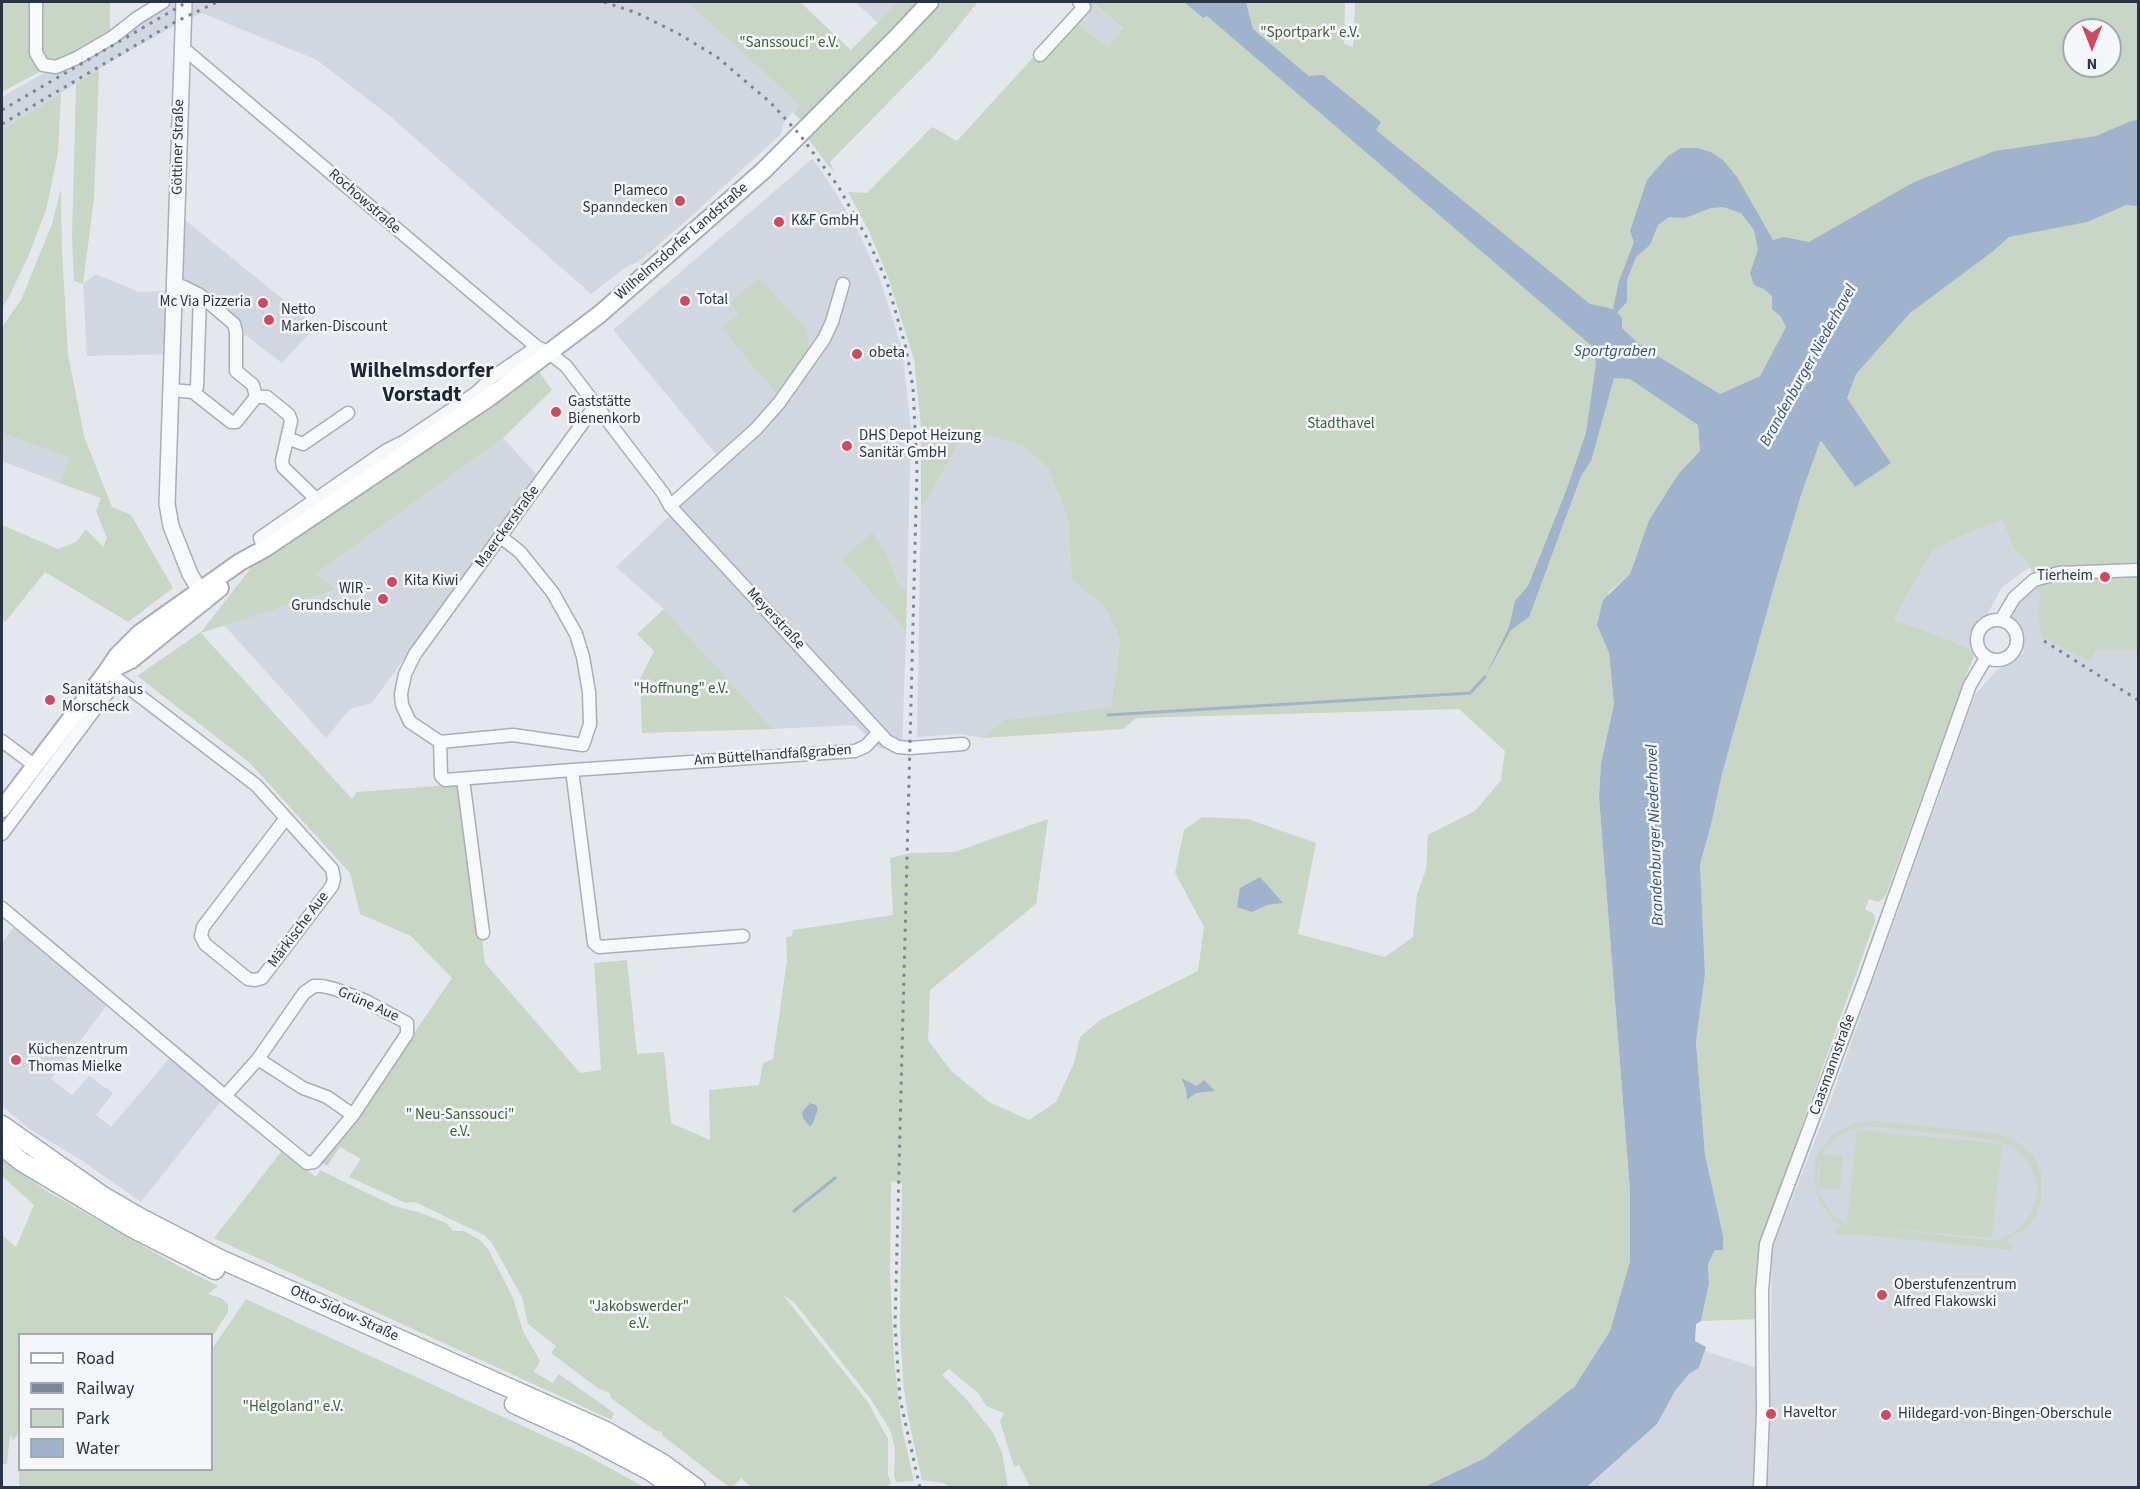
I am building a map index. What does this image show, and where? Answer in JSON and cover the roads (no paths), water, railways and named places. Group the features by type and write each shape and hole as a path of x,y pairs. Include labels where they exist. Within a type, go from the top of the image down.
{"main road":[{"name":"Wilhelmsdorfer Landstraße","path":"113,676 180,613 202,597 240,562 261,551 324,499 490,398 543,349 600,314 732,200 813,123 930,2"},
{"path":"2,809 34,765 113,676"},
{"name":"Otto-Sidow-Straße","path":"2,1125 103,1196 141,1218 220,1259 606,1431 662,1463 696,1488"},
{"name":"Otto-Sidow-Straße","path":"2,1146 22,1162 134,1229 216,1271 578,1433 650,1471 674,1488"}],"street":[{"path":"36,2 36,52 43,65 56,67 77,58 113,37 137,18 163,2"},
{"path":"1040,55 1084,7 1079,2"},
{"name":"Göttiner Straße","path":"184,6 167,504 171,526 189,574 202,597"},
{"name":"Rochowstraße","path":"183,48 543,349"},
{"path":"175,284 200,295 234,324 236,371 253,385 256,398"},
{"path":"670,506 756,429 779,403 824,339 832,322 843,284"},
{"path":"193,392 197,387 200,295"},
{"name":"Meyerstraße","path":"543,349 566,366 663,493 670,506 879,732"},
{"path":"172,390 193,392 231,422 236,422 256,398 267,397 289,415 291,422 283,466 324,499"},
{"name":"Maerckerstraße","path":"440,742 417,728 405,714 401,694 404,680 416,654 596,406"},
{"path":"287,438 303,444 348,413"},
{"path":"440,742 513,735 583,745 590,724 589,692 583,657 576,634 553,593 520,552 501,537"},
{"path":"2001,620 2014,598 2034,580 2059,573 2139,570"},
{"path":"2001,620 2009,623 2018,639 2017,648 2004,660 1995,661 1986,657 1978,647 1978,633 1987,622 2001,620"},
{"name":"Caasmannstraße","path":"1760,1488 1763,1370 1762,1291 1766,1244 1864,982 1970,685 1986,657"},
{"path":"2,834 104,697 113,676"},
{"name":"Märkische Aue","path":"113,676 256,785 286,818 332,870 334,879 332,886 262,978 248,979 205,944 201,936 203,927 286,818"},
{"path":"879,732 887,741 898,747 963,744"},
{"name":"Am Büttelhandfaßgraben","path":"440,742 441,776 445,780 855,751 866,746 879,732"},
{"path":"2,741 34,765"},
{"path":"572,770 594,943 599,947 627,946 634,943 743,936"},
{"path":"463,779 483,933"},
{"name":"Grüne Aue","path":"2,908 225,1096 307,1163 314,1162 353,1114 407,1034 407,1023 366,1000 334,989 314,986 304,993 258,1059 225,1096"},
{"path":"258,1059 303,1088 327,1097 353,1114"}],"water":[{"path":"1184,2 1246,2 1253,29 1309,76 1323,75 1381,122 1376,130 1590,304 1613,309 1619,281 1634,242 1630,231 1647,180 1668,156 1681,148 1697,148 1711,152 1723,160 1737,177 1773,240 1784,237 1809,242 1914,182 1995,151 2096,136 2138,120 2138,206 2126,205 2087,222 2009,237 1910,313 1856,374 1847,398 1891,463 1855,487 1820,442 1802,492 1775,583 1722,774 1700,864 1705,974 1696,1042 1705,1155 1723,1235 1723,1250 1715,1250 1708,1264 1709,1284 1701,1321 1696,1324 1695,1341 1706,1347 1699,1368 1689,1374 1675,1391 1657,1424 1587,1487 1424,1487 1485,1458 1575,1386 1610,1331 1630,1261 1630,1191 1599,797 1601,763 1614,704 1609,653 1597,625 1603,600 1630,574 1649,520 1679,473 1700,451 1698,425 1630,379 1614,378 1591,461 1581,476 1529,617 1511,630 1485,677 1509,627 1515,601 1528,586 1566,491 1586,433 1596,363 1593,347 1207,16 1203,18","holes":["1723,207 1741,213 1754,230 1758,250 1750,273 1754,285 1764,289 1772,296 1772,309 1781,317 1786,327 1760,376 1720,394 1641,346 1622,328 1622,318 1617,312 1627,302 1627,280 1636,257 1650,245 1658,225 1669,217 1685,218 1711,208"]},
{"path":"1260,877 1283,903 1267,905 1252,912 1237,907 1240,888"},
{"path":"1181,1078 1197,1086 1204,1080 1215,1091 1196,1093 1187,1100"},
{"path":"810,1103 816,1105 818,1109 810,1127 803,1118 802,1112"}],"waterway":[{"path":"1108,715 1470,693 1485,677"},
{"path":"794,1211 835,1178"}],"railway":[{"path":"2,110 187,2"},
{"path":"2,124 175,22 217,2"},
{"path":"604,2 637,13 679,34 717,57 771,103 800,135 838,186 867,238 887,282 906,348 913,388 917,469 895,1325 900,1399 920,1488"},
{"path":"2044,641 2138,700"}],"place":[{"name":"Plameco Spanndecken","path":"680,201"},
{"name":"K&F GmbH","path":"779,222"},
{"name":"Total","path":"685,301"},
{"name":"Mc Via Pizzeria","path":"263,303"},
{"name":"Netto Marken-Discount","path":"269,320"},
{"name":"obeta","path":"857,354"},
{"name":"Gaststätte Bienenkorb","path":"556,412"},
{"name":"DHS Depot Heizung Sanitär GmbH","path":"847,446"},
{"name":"Tierheim","path":"2105,577"},
{"name":"Kita Kiwi","path":"392,582"},
{"name":"WIR - Grundschule","path":"383,599"},
{"name":"Sanitätshaus Morscheck","path":"50,700"},
{"name":"Küchenzentrum Thomas Mielke","path":"16,1060"},
{"name":"Oberstufenzentrum Alfred Flakowski","path":"1882,1295"},
{"name":"Haveltor","path":"1771,1414"},
{"name":"Hildegard-von-Bingen-Oberschule","path":"1886,1415"}],"district":[{"name":"Wilhelmsdorfer Vorstadt","path":"422,384"}],"park label":[{"name":"\"Sportpark\" e.V.","path":"1310,34"},
{"name":"\"Sanssouci\" e.V.","path":"789,44"},
{"name":"Stadthavel","path":"1341,425"},
{"name":"\"Hoffnung\" e.V.","path":"681,690"},
{"name":"\" Neu-Sanssouci\" e.V.","path":"460,1124"},
{"name":"\"Jakobswerder\" e.V.","path":"639,1316"},
{"name":"\"Helgoland\" e.V.","path":"293,1408"}],"water label":[{"name":"Sportgraben","path":"1615,352"},
{"name":"Brandenburger Niederhavel","path":"1809,366"},
{"name":"Brandenburger Niederhavel","path":"1656,835"}]}
